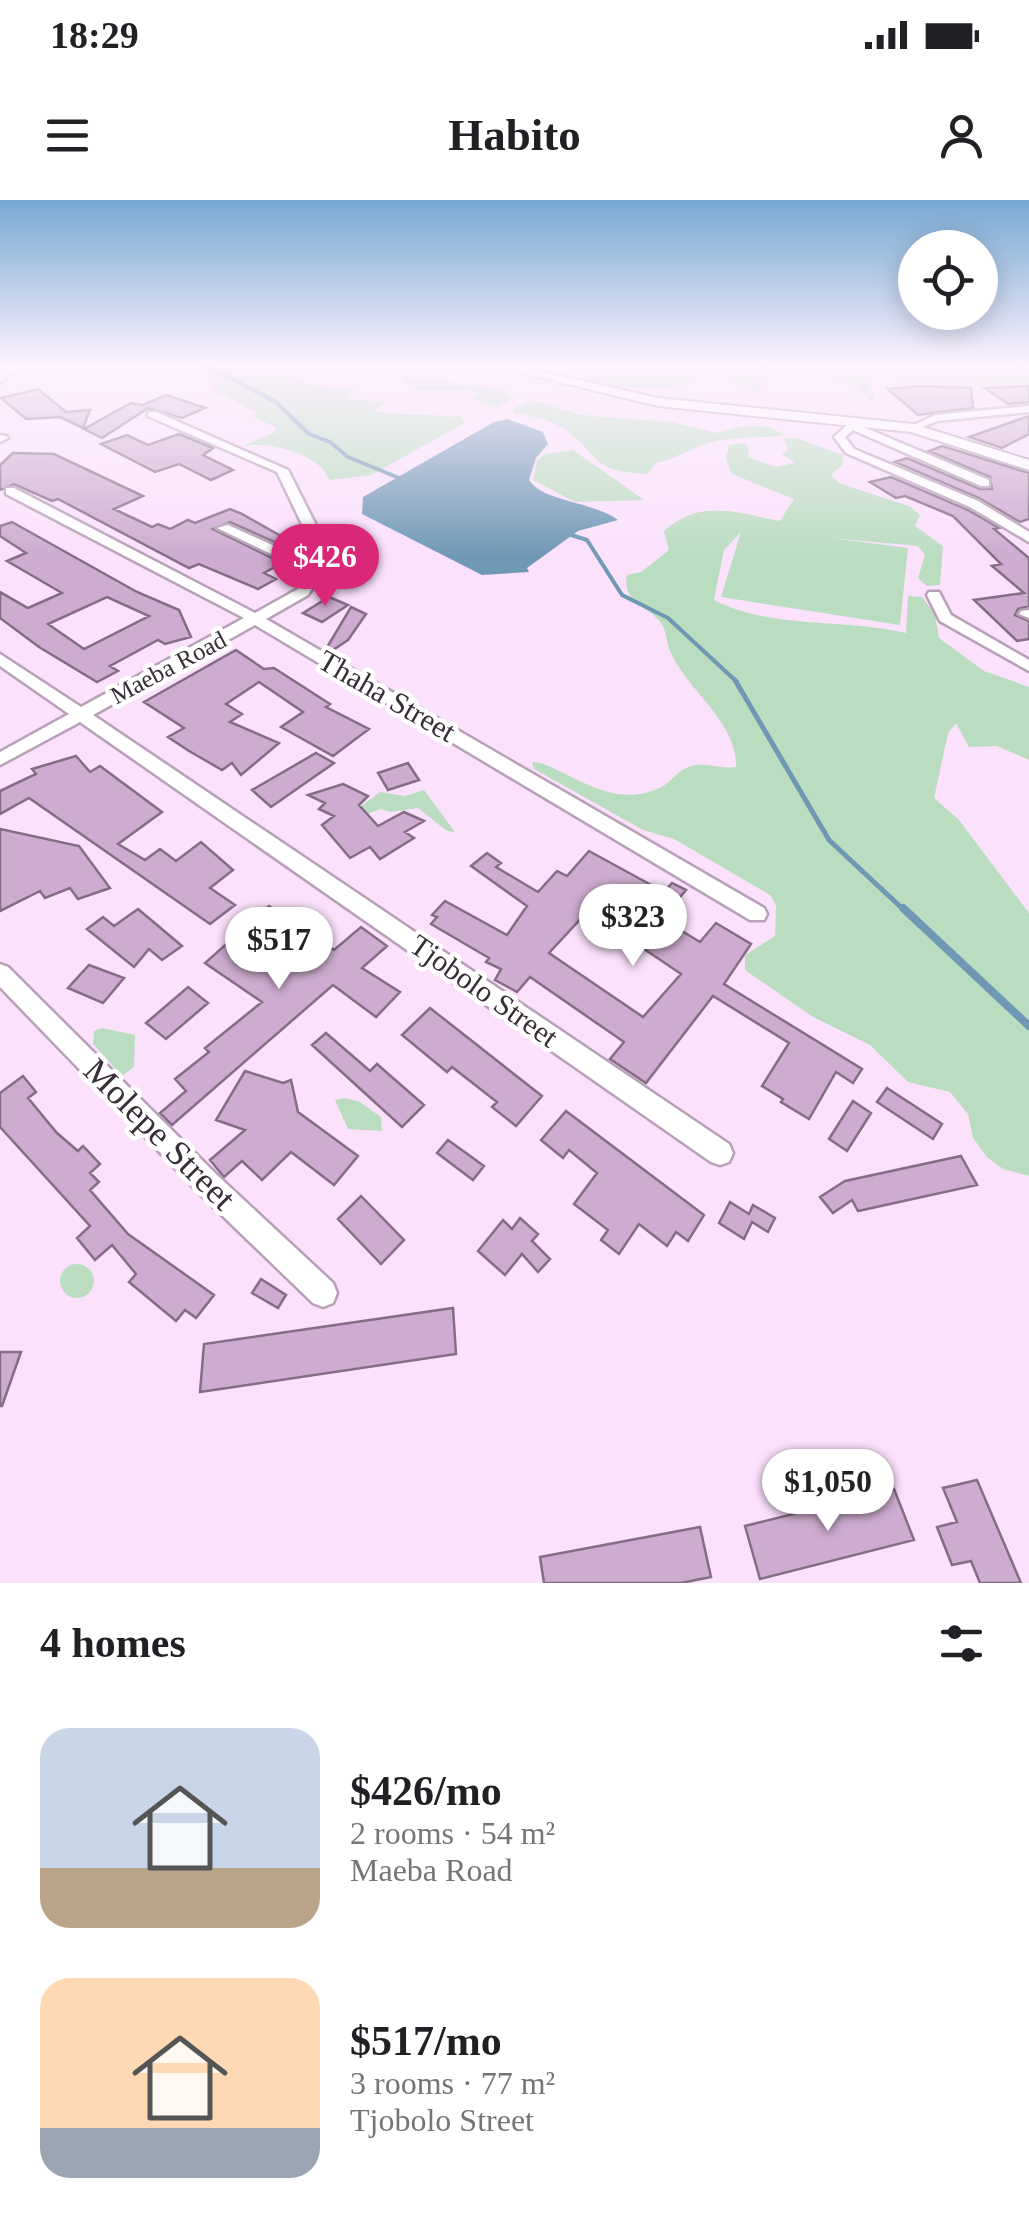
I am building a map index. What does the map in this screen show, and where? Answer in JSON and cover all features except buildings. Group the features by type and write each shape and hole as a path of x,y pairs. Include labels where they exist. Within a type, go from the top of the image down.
{"main road":[{"path":"919,430 1029,465"}],"street":[{"path":"188,430 282,470 317,541 317,570 223,528"},
{"path":"845,430 839,437 850,451 974,504 1029,538"},
{"path":"863,430 985,483"},
{"name":"Thaha Street","path":"10,492 256,619 758,914"},
{"name":"Maeba Road","path":"0,759 302,592 317,570"},
{"path":"934,595 945,618 1029,666"},
{"name":"Tjobolo Street","path":"0,659 720,1153"},
{"name":"Molepe Street","path":"0,972 209,1185 323,1293"}],"green space":[{"path":"453,430 371,475 330,480 321,467 294,452 273,446 243,446 275,432"},
{"path":"564,430 703,430 718,433 774,430 785,435 716,441 656,463 648,474 604,465"},
{"path":"796,438 843,455 842,465 831,475 839,483 911,507 920,515 915,526 943,546 940,585 927,586 918,578 925,555 918,546 831,538 908,548 900,625 721,597 741,532 724,550 714,600 760,616 906,633 908,596 922,597 935,614 939,638 984,671 1029,687 1029,760 997,746 969,747 956,723 948,733 934,798 959,820 1029,913 1029,1176 1003,1169 987,1157 973,1138 968,1114 950,1092 908,1082 870,1045 813,1017 745,970 745,955 775,936 776,905 770,895 674,839 643,830 534,769 532,762 541,763 599,789 628,795 659,788 691,766 736,767 729,736 679,667 661,623 628,591 627,575 641,572 669,550 664,531 692,514 734,512 780,521 794,499 732,474 726,459 729,445 744,443 749,448 748,457 776,467 795,463 782,454 788,450 784,439"},
{"path":"573,450 644,500 575,502 533,480 537,461 545,454"},
{"path":"424,790 455,832 447,831 418,808 390,812 381,809 367,814 360,807 380,792 405,796"},
{"path":"102,1028 135,1035 134,1067 122,1076 93,1044 94,1031"},
{"path":"335,1100 360,1102 381,1117 382,1131 348,1129"},
{"path":"77,1264 89,1269 94,1281 89,1293 77,1298 65,1293 60,1281 65,1269"}],"water":[{"path":"481,430 536,430 543,432 548,444 536,458 529,480 545,493 618,520 578,531 527,568 529,572 482,575 362,514 363,497"}],"waterway":[{"path":"304,430 330,442 348,457 404,480"},
{"path":"568,534 587,540 622,595 668,618 735,680"},
{"path":"735,680 829,840 905,911"},
{"path":"903,908 1029,1026"}]}
